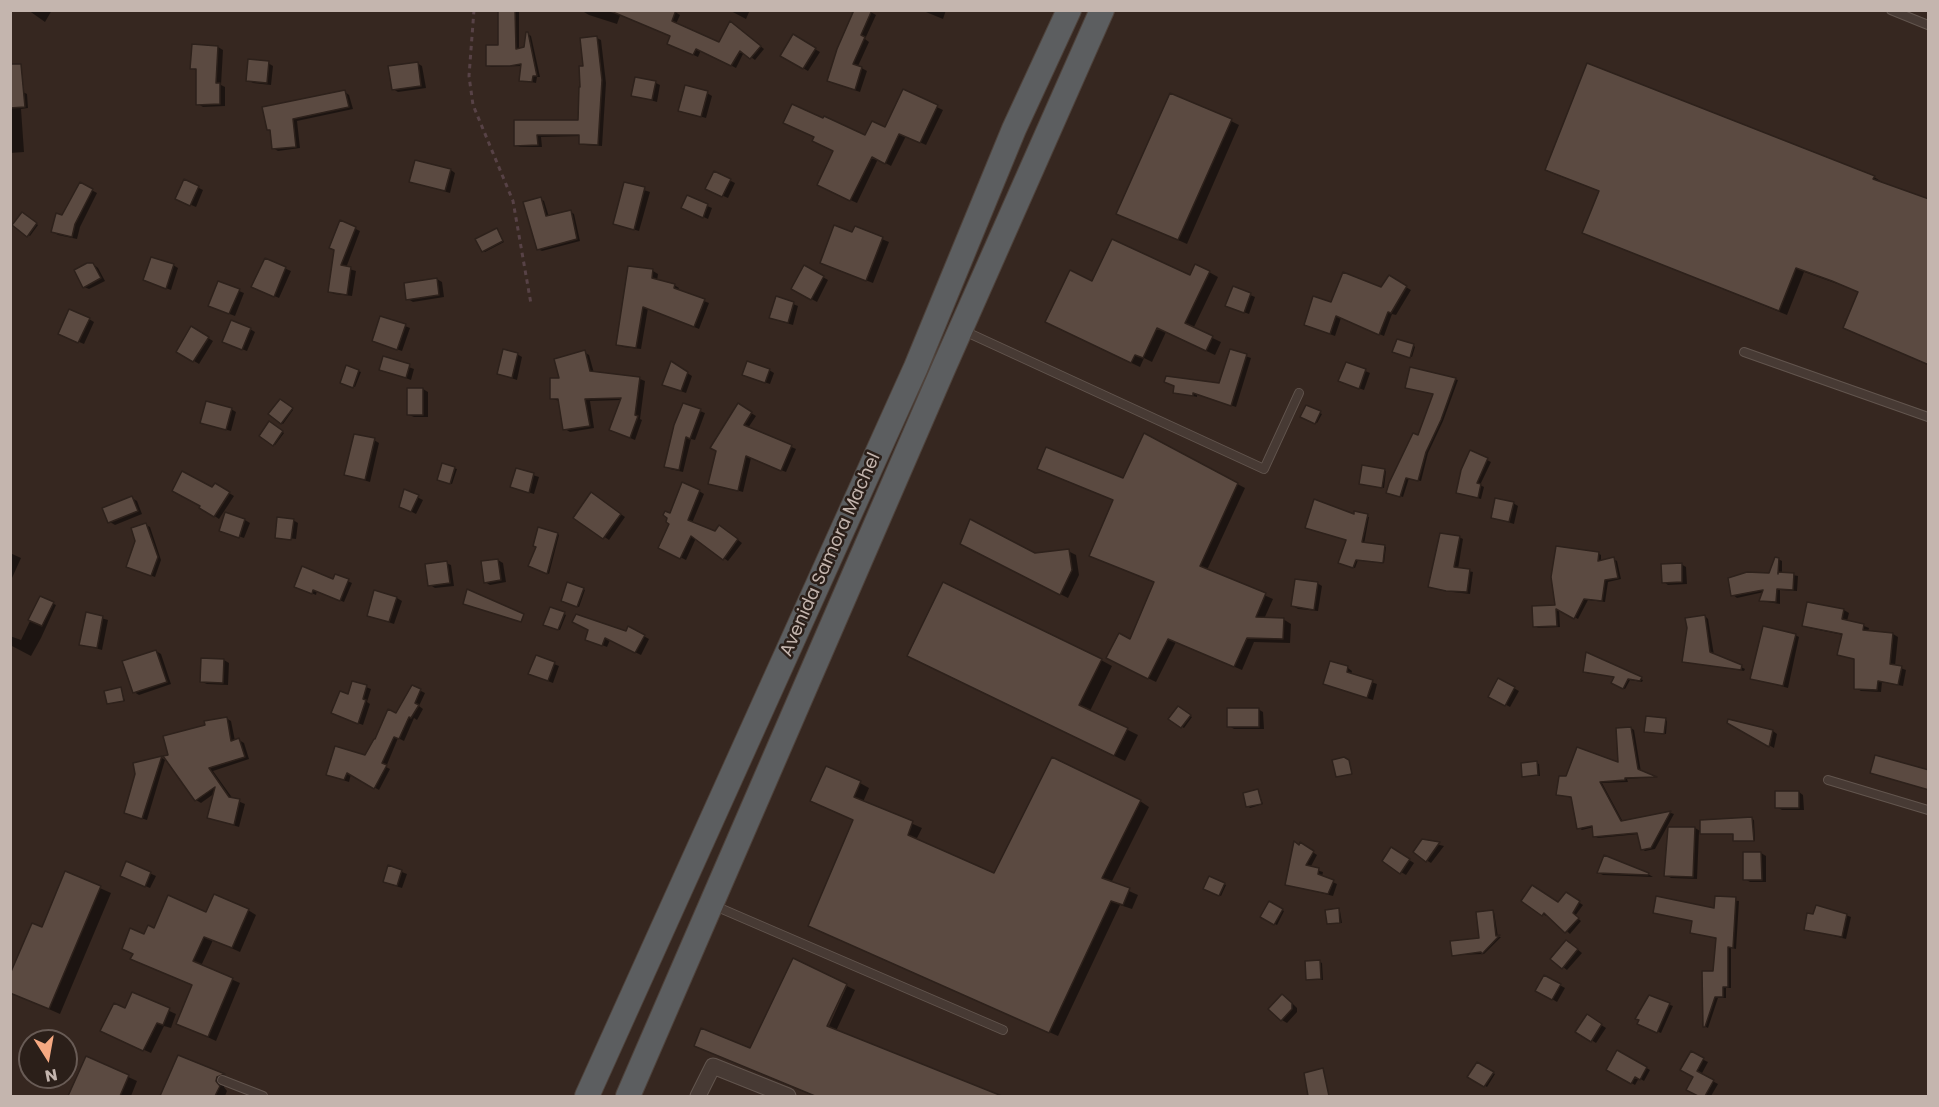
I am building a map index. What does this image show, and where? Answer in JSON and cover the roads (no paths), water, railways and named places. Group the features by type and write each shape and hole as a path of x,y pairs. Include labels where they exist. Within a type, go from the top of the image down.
{"highway":[{"name":"Avenida Samora Machel","path":"587,1096 916,367 1014,129 1069,10"},
{"name":"Avenida Samora Machel","path":"628,1096 1102,10"}],"street":[{"path":"698,1096 712,1066 788,1096"}],"lane":[{"path":"1891,10 1929,25"},
{"path":"961,329 1264,469 1299,393"},
{"path":"1744,352 1929,417"},
{"path":"1828,780 1929,810"},
{"path":"711,904 1003,1030"},
{"path":"222,1080 263,1096"}]}
